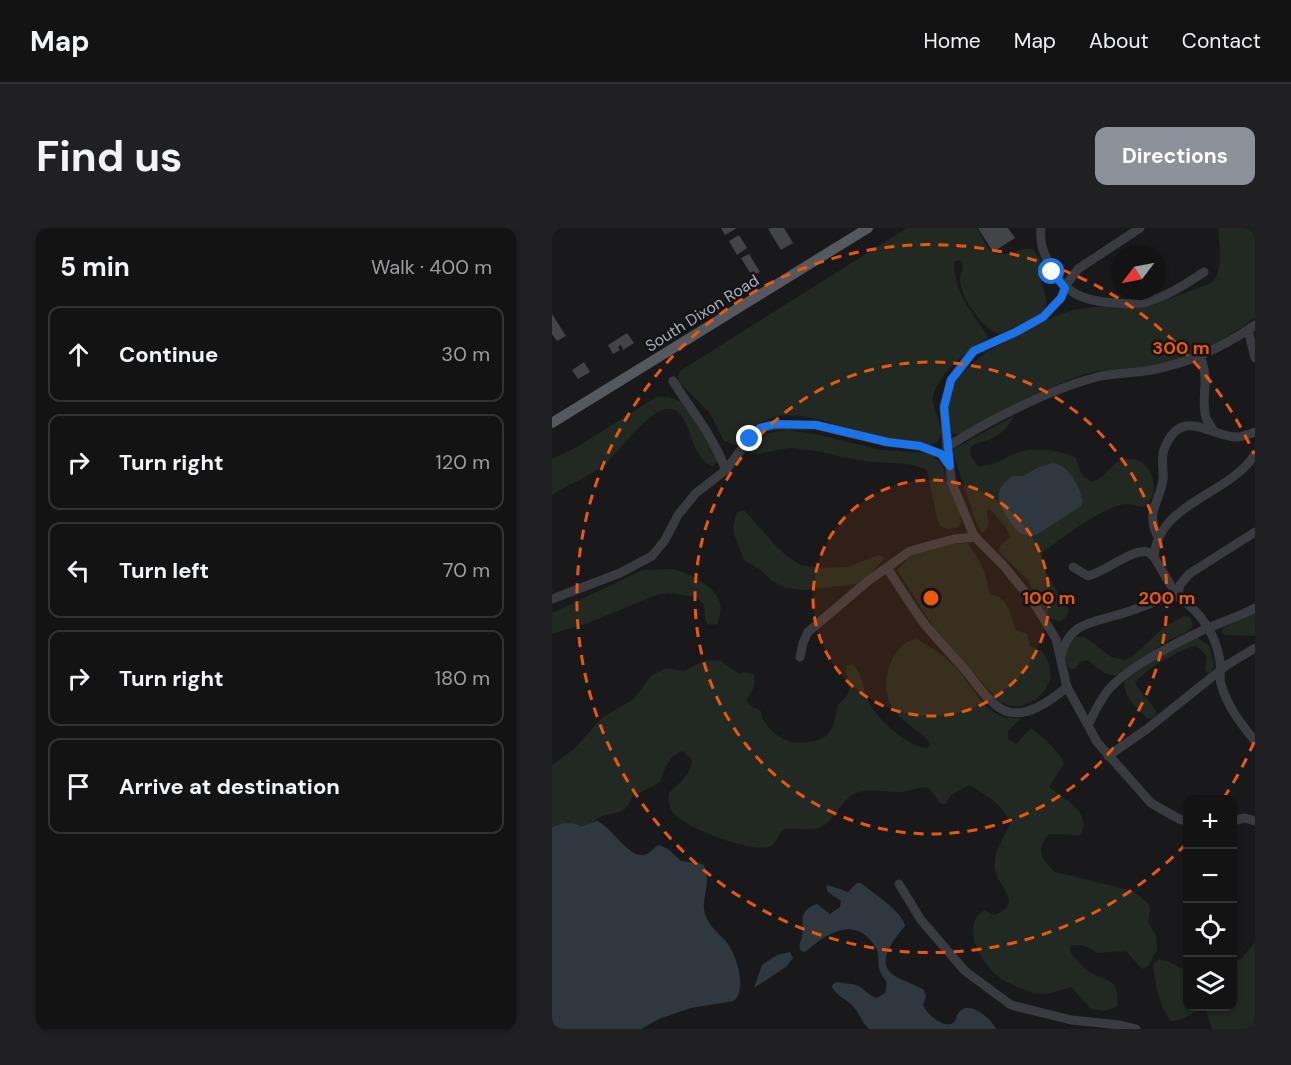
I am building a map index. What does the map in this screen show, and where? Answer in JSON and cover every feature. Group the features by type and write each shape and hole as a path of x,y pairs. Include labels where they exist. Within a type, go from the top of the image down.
{"main road":[{"name":"South Dixon Road","path":"552,423 868,228"}],"lane":[{"path":"1041,228 1043,252 1052,272 1065,288 1095,302 1142,303 1174,290 1204,272"},
{"path":"1140,228 1078,269 1061,298 1043,317 974,351 951,380 944,407 952,483 976,537 1034,603 1056,639 1068,687 1097,742 1151,802 1183,820"},
{"path":"947,447 1012,412 1072,386 1101,376 1148,371 1176,365 1224,346 1252,327 1255,358"},
{"path":"1200,357 1206,377 1204,402 1206,418 1213,430"},
{"path":"673,381 706,427 726,470"},
{"path":"552,599 603,580 652,556 666,540 678,515 696,493 726,470 760,428 775,424 816,425 887,442 920,446 941,454 950,466"},
{"path":"1158,537 1152,526 1152,511 1163,480 1164,448 1174,433 1186,427 1198,425 1224,435 1238,437 1255,432"},
{"path":"1154,556 1158,537 1170,520 1247,467 1255,454"},
{"path":"1177,596 1180,585 1189,574 1255,532"},
{"path":"800,657 808,632 868,581 910,551 954,539 976,537"},
{"path":"1073,567 1088,576 1099,573 1135,552 1143,551 1154,556 1177,596 1190,604 1209,628 1217,648 1220,681 1224,694 1239,721 1255,741"},
{"path":"887,568 925,624 983,692 999,706 1009,712 1029,709 1054,698 1068,687"},
{"path":"1061,658 1068,636 1084,624 1124,614 1167,597 1177,596"},
{"path":"1088,725 1110,688 1148,660 1209,628 1255,608"},
{"path":"1108,756 1147,729 1220,671 1255,648"},
{"path":"1237,820 1245,818 1255,821"},
{"path":"899,884 921,920 965,971 1011,1005 1071,1020 1136,1029"}],"shaded area":[{"path":"907,228 977,228 986,245 994,253 1005,254 1022,249 1032,249 1041,260 1039,271 1047,303 1044,310 1032,320 999,334 979,319 967,302 960,278 963,264 960,260 954,262 957,284 961,293 989,338 973,347 956,362 936,388 933,402 941,430 938,441 925,445 890,439 794,415 768,419 755,426 737,446 724,441 710,413 680,383 678,377 680,371"},
{"path":"1218,228 1255,228 1255,317 1205,349 1148,366 1085,374 1032,397 961,434 954,434 949,430 946,408 955,379 986,352 1053,317 1073,310 1093,307 1151,306 1211,283 1220,264"},
{"path":"656,397 669,397 682,402 719,458 717,463 712,466 705,461 696,448 683,418 678,412 670,409 660,411 649,418 604,465 552,495 552,459 577,447"},
{"path":"1012,417 1009,425 999,434 971,447 970,455 978,466 993,464 1029,450 1061,452 1075,457 1082,473 1091,482 1101,477 1121,460 1135,459 1148,468 1154,484 1150,500 1144,507 1130,504 1116,506 1070,532 1042,553 1048,576 1069,610 1066,618 1060,621 1048,618 1028,580 999,552 1000,546 1010,537 1005,526 990,509 987,511 987,527 984,532 981,531 952,450"},
{"path":"789,430 881,450 930,453 942,464 960,512 961,522 958,527 949,529 941,527 937,519 927,470 921,467 864,461 791,448 750,454 757,442 765,435"},
{"path":"1053,463 1069,472 1083,502 1081,506 1036,535 1020,533 999,502 999,491 1013,476 1023,476 1039,467"},
{"path":"744,510 773,543 801,565 818,568 847,567 879,555 885,558 857,584 803,590 786,588 772,581 762,571 744,560 733,526 737,512"},
{"path":"967,543 982,566 989,594 1005,602 1016,630 1027,634 1030,646 1043,652 1049,664 1051,679 1045,690 1035,700 1021,706 1010,706 1000,702 938,634 897,570 913,554 943,545"},
{"path":"673,569 701,581 716,595 721,613 717,624 706,623 704,605 697,597 669,593 656,595 588,623 552,634 552,613 643,570"},
{"path":"1255,611 1255,636 1222,633 1222,629"},
{"path":"1184,616 1190,617 1193,626 1189,630 1159,646 1121,674 1108,674 1087,660 1080,662 1075,669 1070,669 1067,665 1066,652 1076,637 1085,637 1111,657 1125,660 1133,656 1163,628"},
{"path":"1197,637 1210,647 1214,666 1211,672 1208,673 1205,670 1207,657 1195,646 1155,666 1135,682 1157,713 1153,718 1147,718 1125,691 1125,681 1170,649"},
{"path":"917,639 953,665 991,710 1009,718 1021,718 1008,731 1008,739 1016,744 1031,728 1060,756 1064,763 1049,787 1075,807 1083,820 1083,827 1080,835 1049,834 1041,850 1046,863 1055,872 1133,891 1149,904 1148,922 1156,936 1157,950 1148,966 1142,969 1126,951 1097,953 1085,946 1071,946 1070,952 1085,968 1114,985 1118,997 1117,1007 1104,1011 1091,1009 1071,987 1044,994 1025,990 1000,978 984,961 975,942 974,924 977,916 984,910 994,915 1008,906 1008,896 994,865 999,847 1010,825 999,806 969,785 951,795 946,804 941,804 929,788 902,792 874,790 861,792 848,798 830,820 819,828 782,830 771,846 750,847 703,831 672,811 669,793 687,775 691,766 692,760 683,751 670,759 660,782 632,797 624,810 602,816 592,823 562,824 552,827 552,765 574,749 603,717 634,699 651,676 666,668 684,671 704,661 716,660 739,674 745,672 754,675 755,682 747,699 749,705 761,711 767,725 779,736 788,741 803,743 825,737 831,730 839,704 848,692 846,666 853,664 860,676 867,699 876,714 892,730 911,743 927,748 930,745 928,740 893,709 886,684 893,657 905,643"},
{"path":"597,821 603,824 625,847 637,854 645,855 659,845 668,849 681,861 703,864 707,878 705,914 728,944 739,973 740,989 734,1001 691,1008 659,1019 641,1029 552,1029 552,827 563,823 582,826"},
{"path":"857,883 861,883 886,903 903,920 905,926 887,952 886,966 898,978 924,990 926,997 923,1005 928,1012 940,1022 949,1024 954,1022 961,1010 971,1008 986,1016 996,1029 869,1029 866,1026 854,1007 838,995 832,987 837,982 854,984 877,998 885,993 887,983 879,968 876,948 868,938 851,929 841,930 832,933 805,952 801,951 799,946 806,910 817,904 830,914 840,907 841,901 828,892 826,887 828,885 848,892"},
{"path":"1255,942 1255,1029 1212,1029 1206,1011 1237,1011 1237,961"},
{"path":"790,952 793,958 786,967 754,988 762,965 777,955"},
{"path":"1159,959 1183,969 1183,1011 1197,1011 1176,1021 1171,1021 1160,1001 1153,965"}],"building":[{"path":"721,228 737,228 725,235"},
{"path":"784,228 793,243 781,250 768,229"},
{"path":"978,228 1008,228 1015,238 993,252"},
{"path":"739,235 747,248 737,255 729,241"},
{"path":"749,254 760,272 752,276 741,258"},
{"path":"552,314 566,336 557,341 552,334"},
{"path":"627,333 634,343 623,350 621,345 618,347 620,350 613,354 608,345"},
{"path":"584,362 590,372 578,379 572,370"}],"route":[{"path":"750,439 760,428 775,424 816,425 887,442 920,446 941,454 950,466 944,407 951,380 974,351 1043,317 1061,298 1065,288 1052,272"}]}
